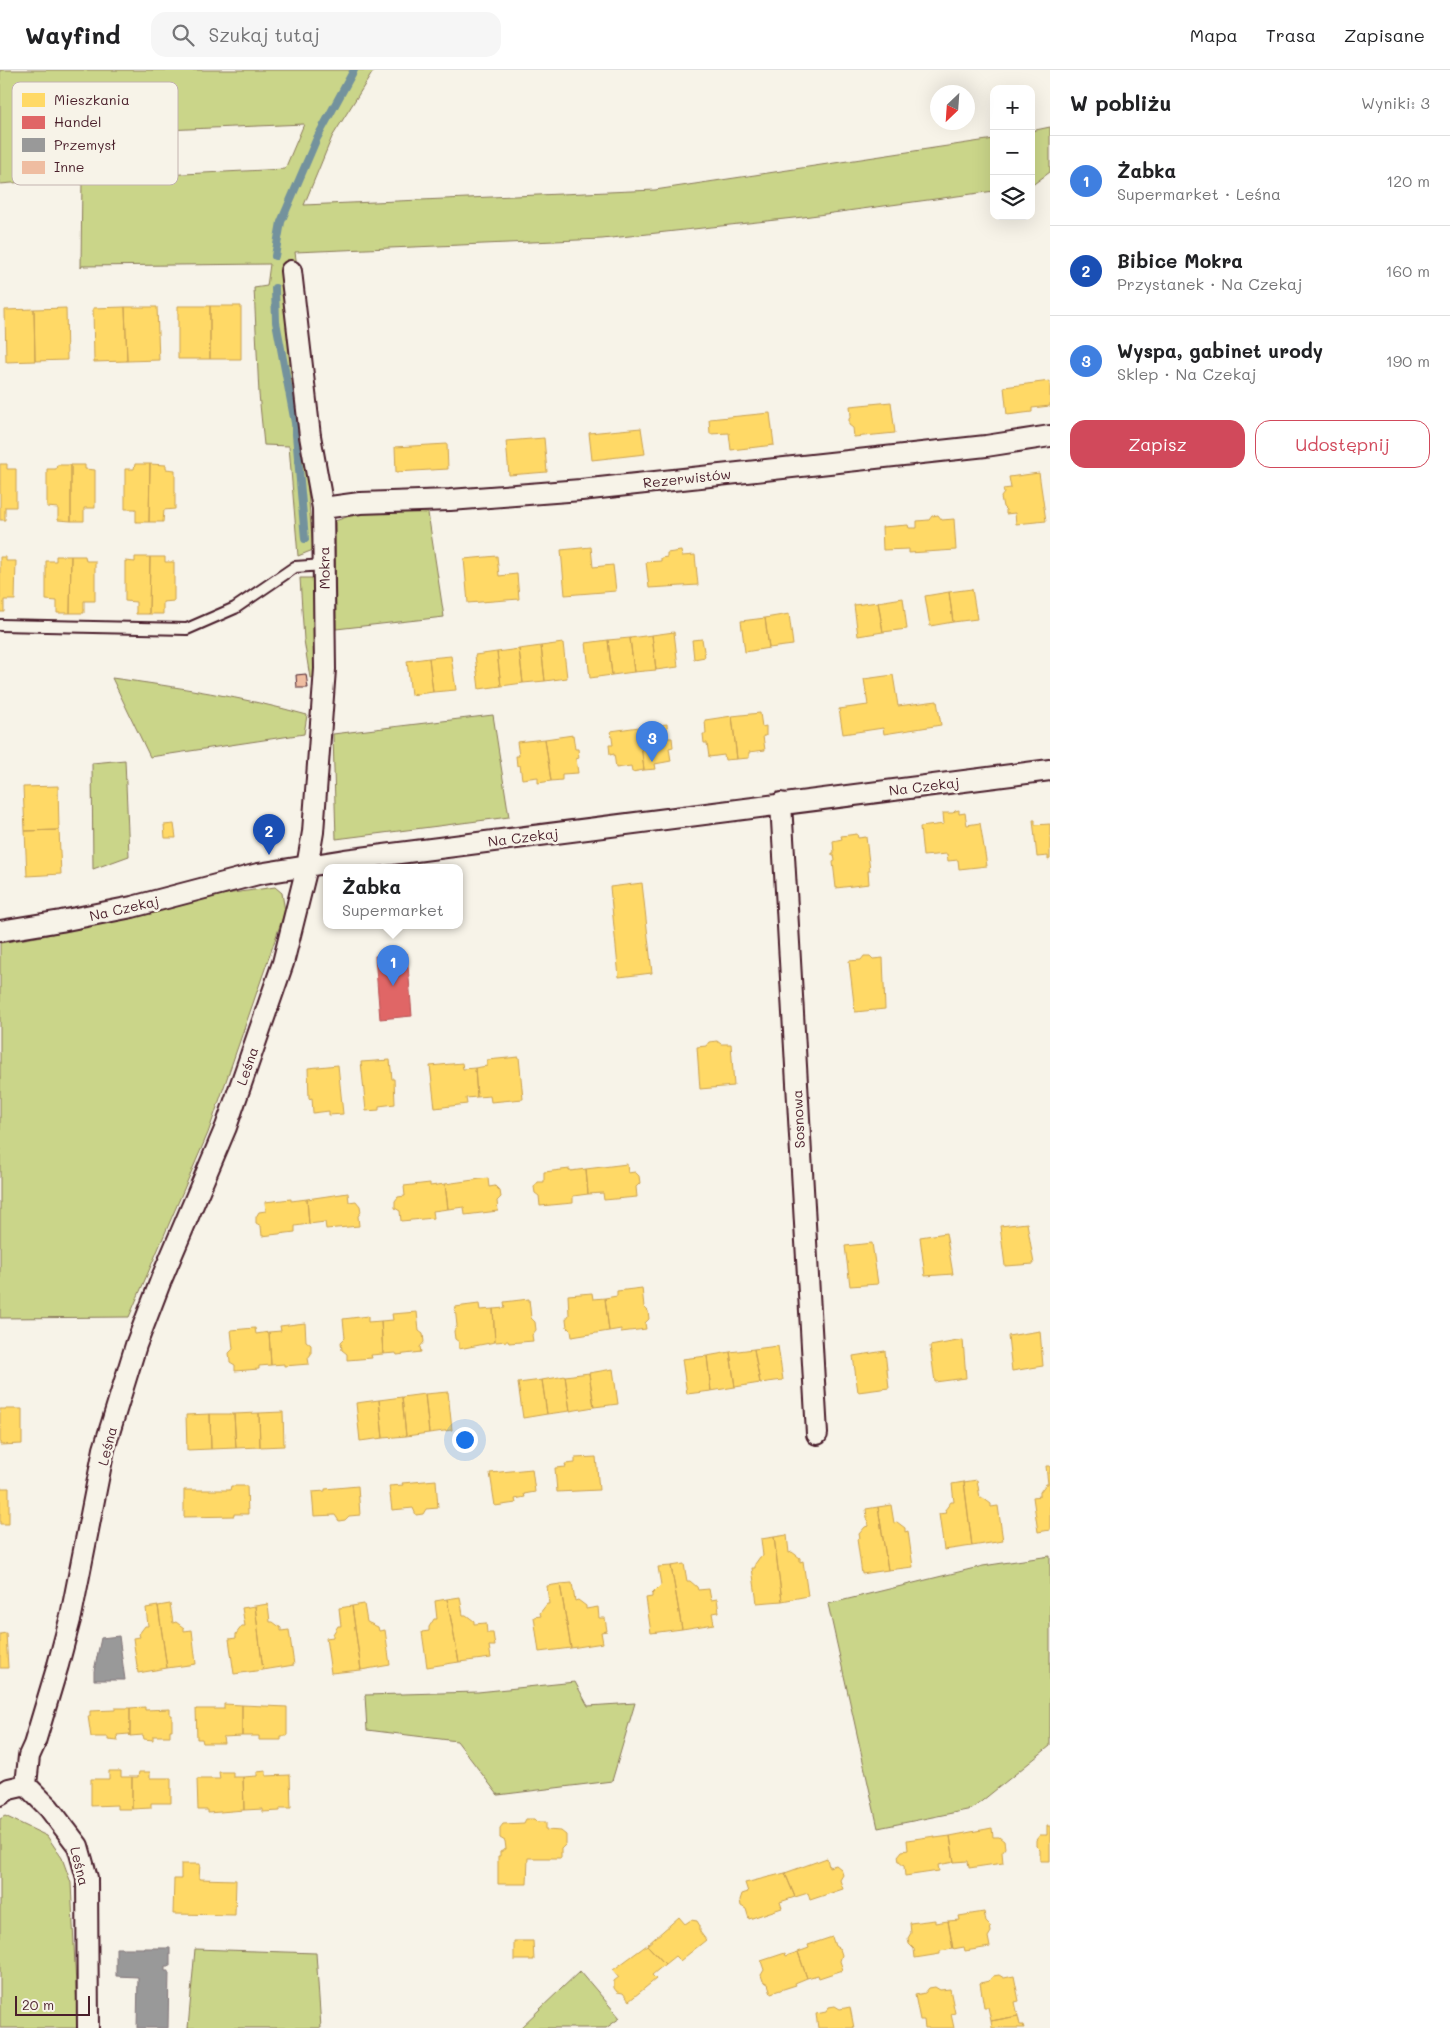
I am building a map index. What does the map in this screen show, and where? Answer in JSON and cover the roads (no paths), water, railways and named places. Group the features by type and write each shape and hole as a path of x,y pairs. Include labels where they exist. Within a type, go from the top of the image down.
{"street":[{"name":"Mokra","path":"291,272 310,436 324,508 325,669 313,832 307,867"},
{"name":"Rezerwistów","path":"324,508 360,502 450,500 581,490 986,446 1050,436"},
{"name":"Na Czekaj","path":"329,864 781,803 1050,770"},
{"name":"Sosnowa","path":"781,803 817,1434"},
{"name":"Na Czekaj","path":"0,931 132,907 258,874 323,865"},
{"name":"Leśna","path":"88,2028 86,1878 78,1846 49,1808 26,1784 29,1756 58,1665 71,1616 104,1449 136,1345 161,1280 226,1128 283,963 307,867"},
{"path":"0,1795 9,1789 26,1784"}],"lane":[{"path":"0,625 187,629 235,608 295,568 324,566"}],"waterway":[{"path":"275,256 281,222 317,138 354,70"},
{"path":"275,288 276,322 295,423 305,539"}],"place":[{"name":"Wyspa, gabinet urody","path":"652,762"},
{"name":"Bibice Mokra","path":"269,855"},
{"name":"Żabka","path":"393,986"}]}
